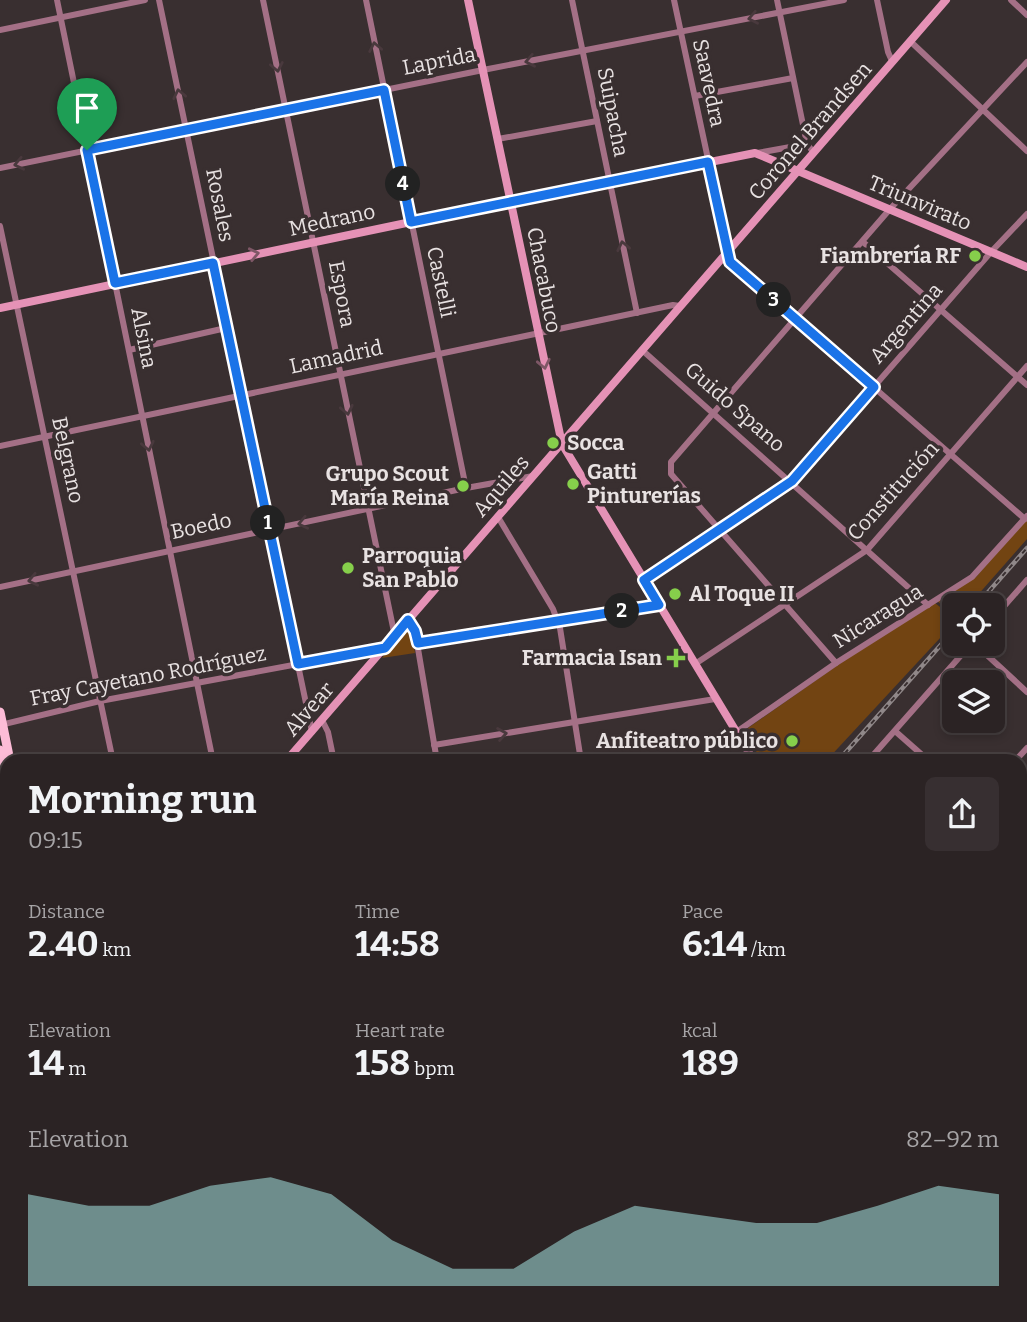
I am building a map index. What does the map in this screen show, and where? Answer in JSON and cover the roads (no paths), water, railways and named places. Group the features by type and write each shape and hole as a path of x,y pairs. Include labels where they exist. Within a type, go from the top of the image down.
{"main road":[{"path":"0,712 8,754"}],"street":[{"name":"Alsina","path":"57,0 212,754"},
{"path":"0,30 145,0"},
{"name":"Rosales","path":"159,0 312,732"},
{"name":"Espora","path":"263,0 395,636"},
{"name":"Castelli","path":"366,0 466,488"},
{"name":"Chacabuco","path":"468,0 562,444 749,754"},
{"name":"Suipacha","path":"572,0 637,313"},
{"name":"Saavedra","path":"674,0 726,255"},
{"path":"777,0 807,144 814,153"},
{"name":"Laprida","path":"0,168 844,0"},
{"path":"877,0 892,61"},
{"name":"Coronel Brandsen","path":"562,444 946,0"},
{"path":"1012,0 1027,15"},
{"path":"910,41 1027,151"},
{"path":"836,663 671,474 671,462 890,209 1027,62"},
{"path":"695,96 793,78"},
{"path":"498,139 597,121"},
{"name":"Medrano","path":"0,308 511,201 807,144"},
{"path":"755,153 799,171"},
{"name":"Triunvirato","path":"799,171 1027,267"},
{"name":"Argentina","path":"644,580 792,481 1027,214"},
{"name":"Belgrano","path":"0,226 111,754"},
{"path":"863,242 1027,385"},
{"path":"726,255 730,262 1026,517"},
{"name":"Lamadrid","path":"0,446 673,305 680,306"},
{"path":"129,349 226,328"},
{"name":"Guido Spano","path":"642,350 928,605"},
{"name":"Constitución","path":"695,664 867,550 1027,366"},
{"name":"Aquiles","path":"385,648 562,444"},
{"name":"Boedo","path":"0,587 533,476"},
{"path":"498,517 553,609 558,622 580,754"},
{"name":"Nicaragua","path":"735,733 836,663 972,577 1026,517"},
{"path":"1005,605 1027,580"},
{"path":"418,643 659,605"},
{"path":"408,620 418,643 436,754"},
{"name":"Fray Cayetano Rodríguez","path":"1,725 100,701 385,648"},
{"name":"Alvear","path":"292,754 385,648"},
{"path":"874,754 962,656"},
{"path":"986,656 1027,692"},
{"path":"434,745 715,699"},
{"path":"323,720 333,754"},
{"path":"895,731 921,754"}],"railway":[{"path":"987,593 1027,548"},
{"path":"844,754 942,644"}],"place":[{"name":"Fiambrería RF","path":"975,256"},
{"name":"Socca","path":"553,443"},
{"name":"Gatti Pinturerías","path":"573,484"},
{"name":"Grupo Scout María Reina","path":"463,486"},
{"name":"Parroquia San Pablo","path":"348,568"},
{"name":"Al Toque II","path":"675,594"},
{"name":"Farmacia Isan","path":"676,658"},
{"name":"Anfiteatro público","path":"792,741"}]}
